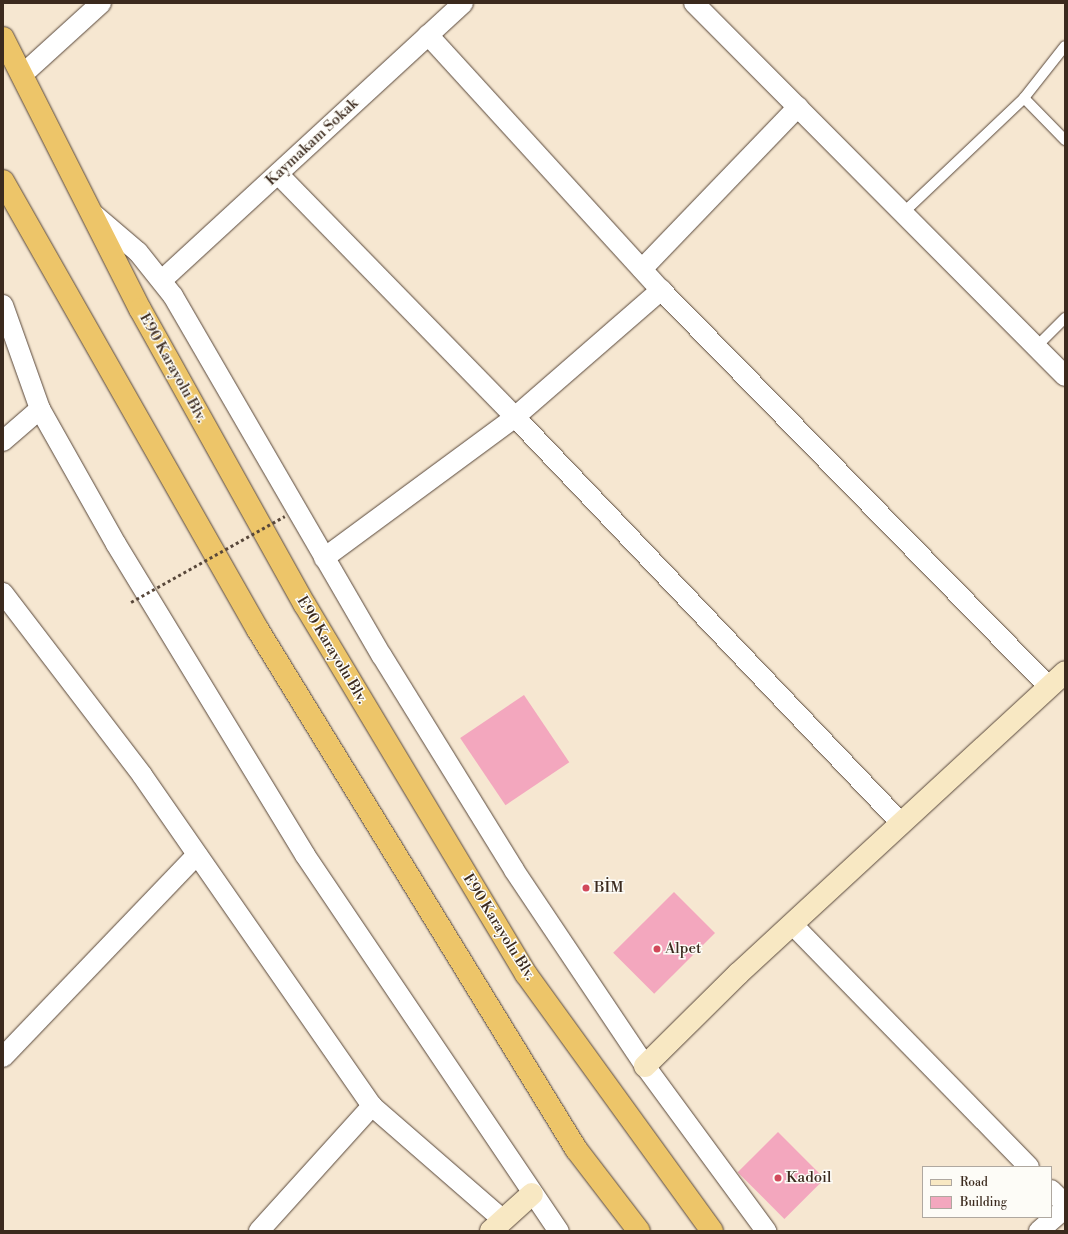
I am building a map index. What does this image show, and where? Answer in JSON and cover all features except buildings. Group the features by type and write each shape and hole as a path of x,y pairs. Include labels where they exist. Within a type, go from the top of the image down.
{"highway":[{"name":"E90 Karayolu Blv.","path":"3,38 140,310 305,605 526,974 712,1231"},
{"path":"3,181 258,630 576,1149 639,1231"}],"street":[{"path":"22,74 101,3"},
{"name":"Kaymakam Sokak","path":"162,280 463,3"},
{"path":"694,3 1065,376"},
{"path":"428,35 661,290 1049,687"},
{"path":"642,269 798,107"},
{"path":"278,174 515,416 901,823"},
{"path":"92,213 132,247 162,280 324,558 514,870 645,1066 766,1231"},
{"path":"324,558 515,416 661,290"},
{"path":"3,305 40,409 116,544 305,856 532,1194 559,1231"},
{"path":"3,441 40,409"},
{"path":"3,593 142,775 372,1106 497,1225 532,1194"},
{"path":"645,1066 792,924 1065,672"},
{"path":"3,1057 197,856"},
{"path":"792,924 1028,1166"},
{"path":"259,1231 372,1106"},
{"path":"1052,1191 1065,1204"},
{"path":"1039,1231 1065,1208"}],"lane":[{"path":"903,213 1024,98 1065,46"},
{"path":"1024,98 1065,140"},
{"path":"1036,347 1065,318"}],"path":[{"path":"131,602 284,516"}],"place":[{"name":"BİM","path":"586,888"},
{"name":"Alpet","path":"657,949"},
{"name":"Kadoil","path":"778,1178"}]}
